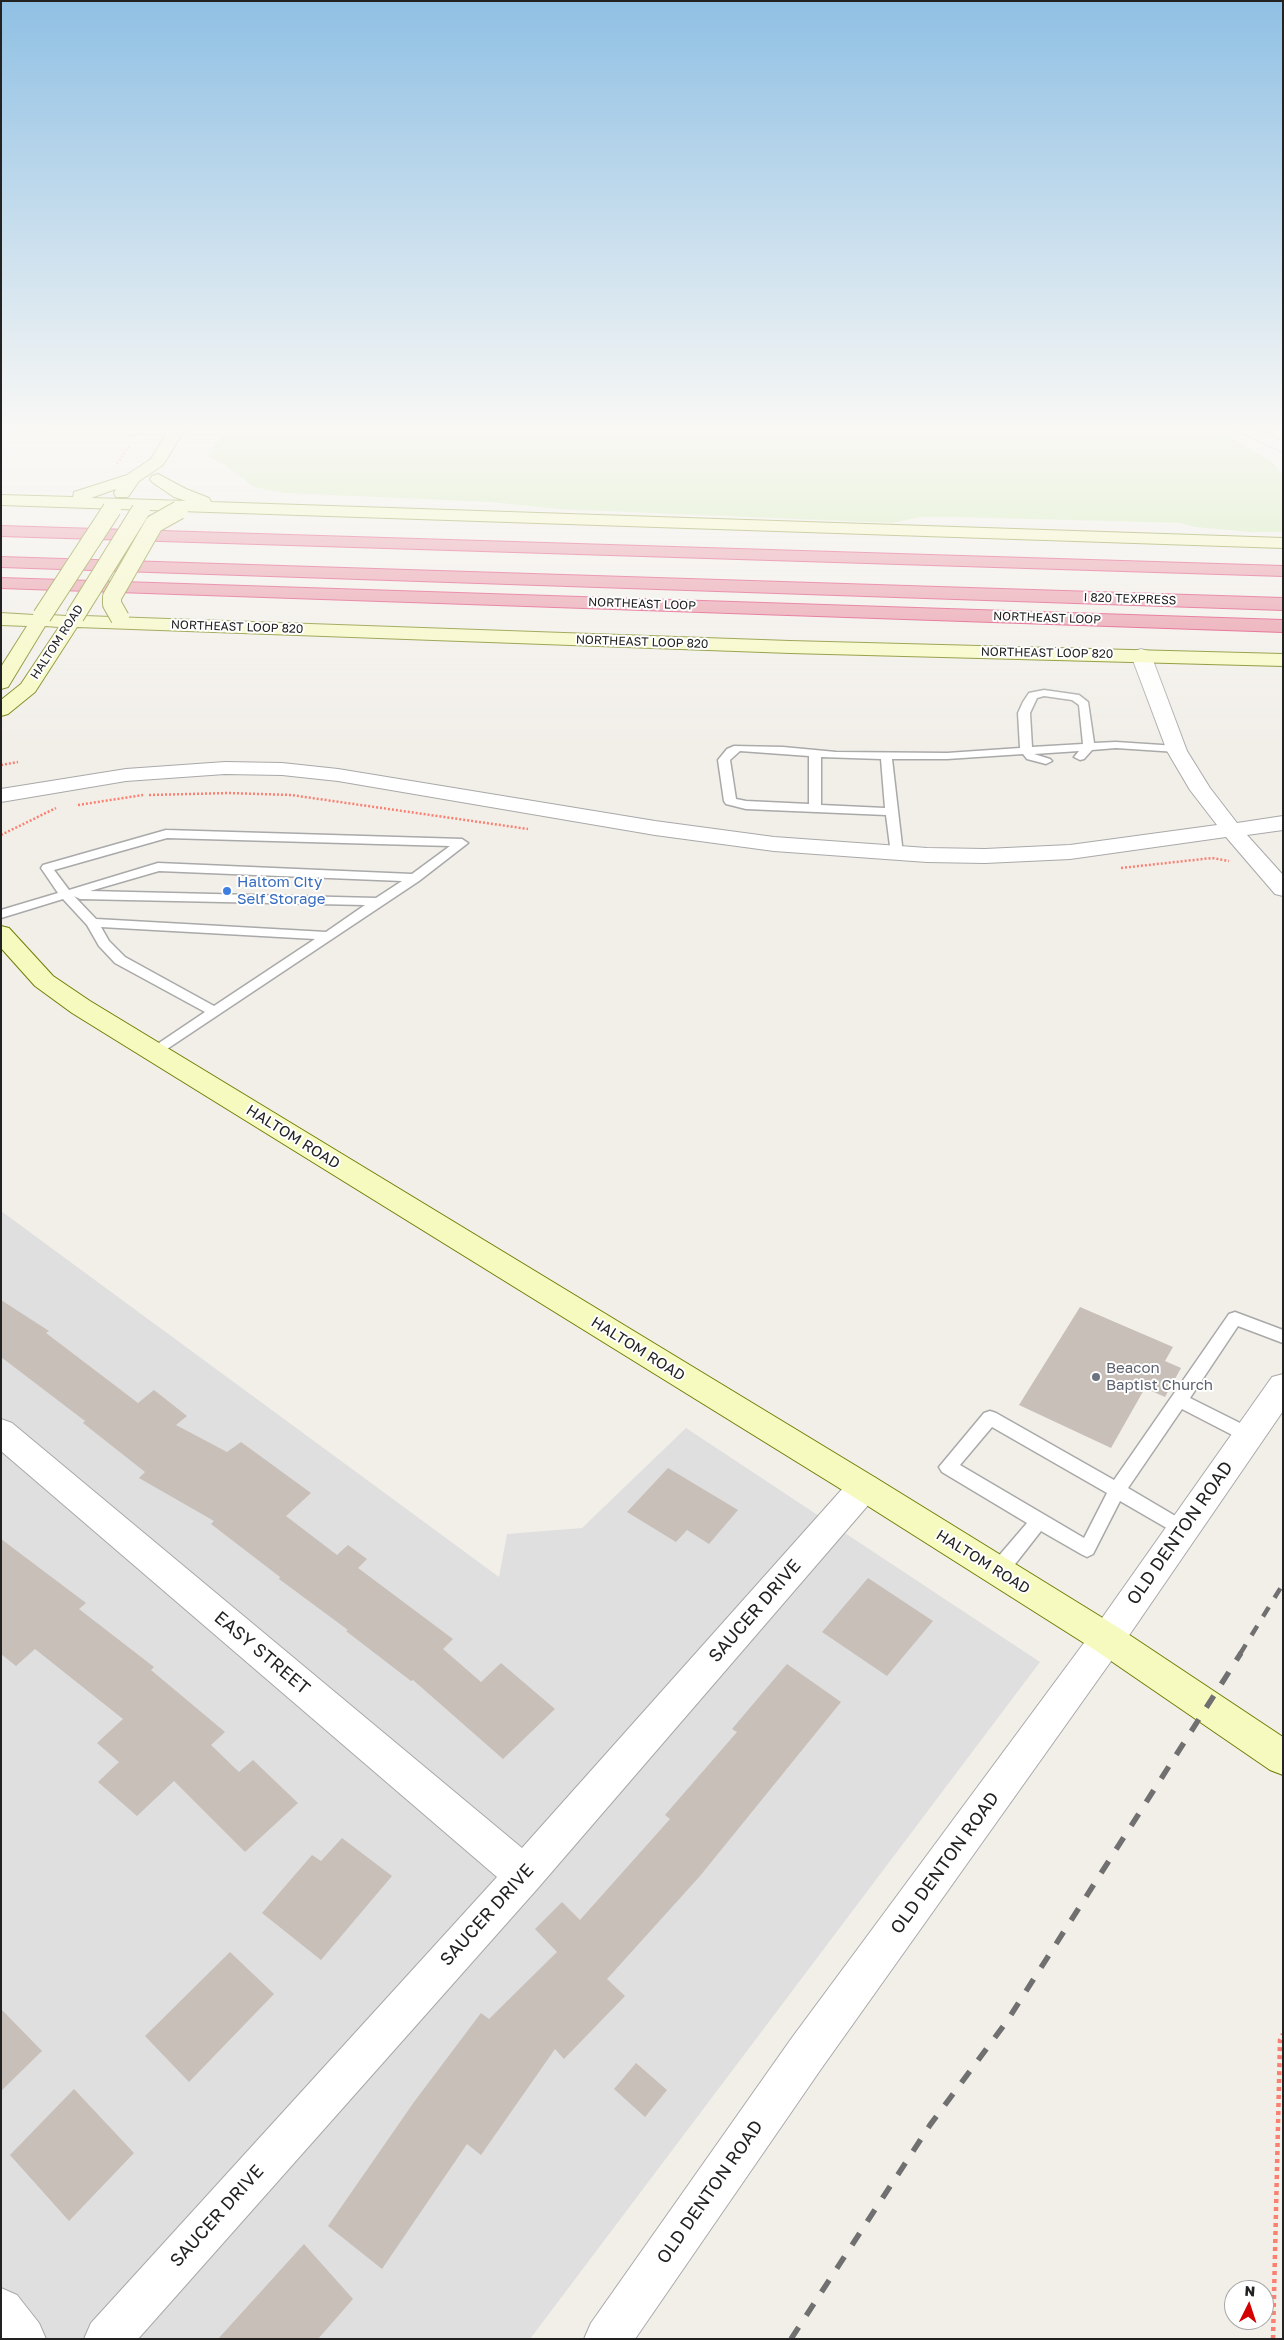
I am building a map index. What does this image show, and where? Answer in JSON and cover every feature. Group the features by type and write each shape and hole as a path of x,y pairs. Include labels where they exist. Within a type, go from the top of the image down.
{"highway":[{"path":"139,535 1283,570"},
{"name":"I 820 TEXPRESS","path":"1,550 1283,591"},
{"name":"I 820 TEXPRESS","path":"1,562 1283,604"},
{"name":"NORTHEAST LOOP","path":"1,583 1283,626"}],"main road":[{"name":"HALTOM ROAD","path":"1,683 16,644 40,618 94,535"},
{"name":"HALTOM ROAD","path":"1,710 28,688 125,535"},
{"path":"148,535 112,597 112,604 120,618 148,625"},
{"path":"774,535 873,535"},
{"path":"1041,535 1283,543"},
{"path":"1,606 1048,643 1078,653"},
{"name":"NORTHEAST LOOP 820","path":"1,620 73,619 148,625 790,647 1078,653 1283,660"},
{"path":"52,651 104,632 148,625"},
{"name":"HALTOM ROAD","path":"1,933 44,981 81,1007 864,1487 1107,1639 1283,1758"}],"street":[{"path":"1141,655 1177,749 1202,790 1232,830 1283,889"},
{"path":"1,796 126,775 225,768 282,769 338,775 655,828 774,844 897,854 985,856 1070,852 1283,823"},
{"name":"OLD DENTON ROAD","path":"607,2339 806,2054 1107,1639 1283,1386"},
{"name":"EASY STREET","path":"1,1432 524,1875"},
{"name":"SAUCER DRIVE","path":"107,2339 524,1875 864,1487"},
{"path":"1,2311 23,2339"}],"lane":[{"path":"1046,761 1031,757 1026,750 1024,713 1033,695 1044,693 1075,697 1084,704 1089,746 1080,758"},
{"path":"891,812 746,805 730,801 724,760 731,751 738,748 886,756 947,756 1116,745 1177,749"},
{"path":"814,808 815,753"},
{"path":"886,756 897,854"},
{"path":"155,1052 215,1012 329,936 415,878 462,843 166,834 47,868 66,895 92,923 104,943 120,960 215,1012"},
{"path":"1,914 158,867 415,878"},
{"path":"66,895 379,902"},
{"path":"92,923 329,936"},
{"path":"1183,1529 1116,1490 990,1418 948,1467 1087,1549 1116,1490 1235,1318 1283,1337"},
{"path":"1179,1400 1248,1436"},
{"path":"998,1571 1039,1521"}],"path":[{"path":"1,765 18,762"},
{"path":"1,835 6,834"},
{"path":"1273,2339 1280,2040 1283,2034"}],"shaded area":[{"path":"1,1211 499,1577 507,1534 582,1528 686,1428 1040,1662 530,2339 1,2339"}],"building":[{"path":"1,1300 49,1331 46,1333 138,1403 154,1390 187,1416 176,1425 227,1452 241,1442 311,1493 286,1516 337,1555 348,1545 367,1559 358,1568 453,1639 443,1649 481,1682 501,1663 555,1709 503,1759 413,1680 411,1681 346,1631 348,1630 279,1579 280,1577 211,1524 214,1521 139,1478 145,1472 83,1423 85,1421 1,1357"},
{"path":"1080,1307 1173,1347 1165,1361 1181,1368 1165,1397 1145,1388 1111,1448 1019,1405"},
{"path":"668,1468 738,1510 709,1544 687,1530 676,1542 627,1512"},
{"path":"1,1539 86,1603 79,1609 154,1667 151,1670 225,1732 211,1745 239,1772 253,1760 298,1803 245,1852 174,1781 137,1816 98,1782 119,1762 97,1743 123,1719 35,1649 16,1666 1,1654"},
{"path":"868,1578 933,1621 887,1676 822,1632"},
{"path":"787,1664 841,1702 700,1876 607,1979 625,1996 564,2059 555,2049 481,2155 467,2144 382,2269 328,2226 414,2102 481,2013 489,2019 557,1952 535,1929 562,1902 580,1920 670,1819 665,1815 737,1732 732,1729"},
{"path":"342,1838 392,1876 321,1960 262,1913 312,1855 321,1861"},
{"path":"230,1952 274,1994 189,2082 145,2036"},
{"path":"1,2009 42,2051 1,2091"},
{"path":"636,2063 667,2090 645,2117 614,2089"},
{"path":"74,2089 134,2153 69,2221 10,2155"},
{"path":"304,2244 353,2299 318,2339 218,2339"}],"railway":[{"path":"1240,1654 1283,1584"},
{"path":"791,2339 930,2125 1007,2021 1241,1653"}],"place":[{"name":"Haltom City Self Storage","path":"227,891"},
{"name":"Beacon Baptist Church","path":"1096,1377"}]}
